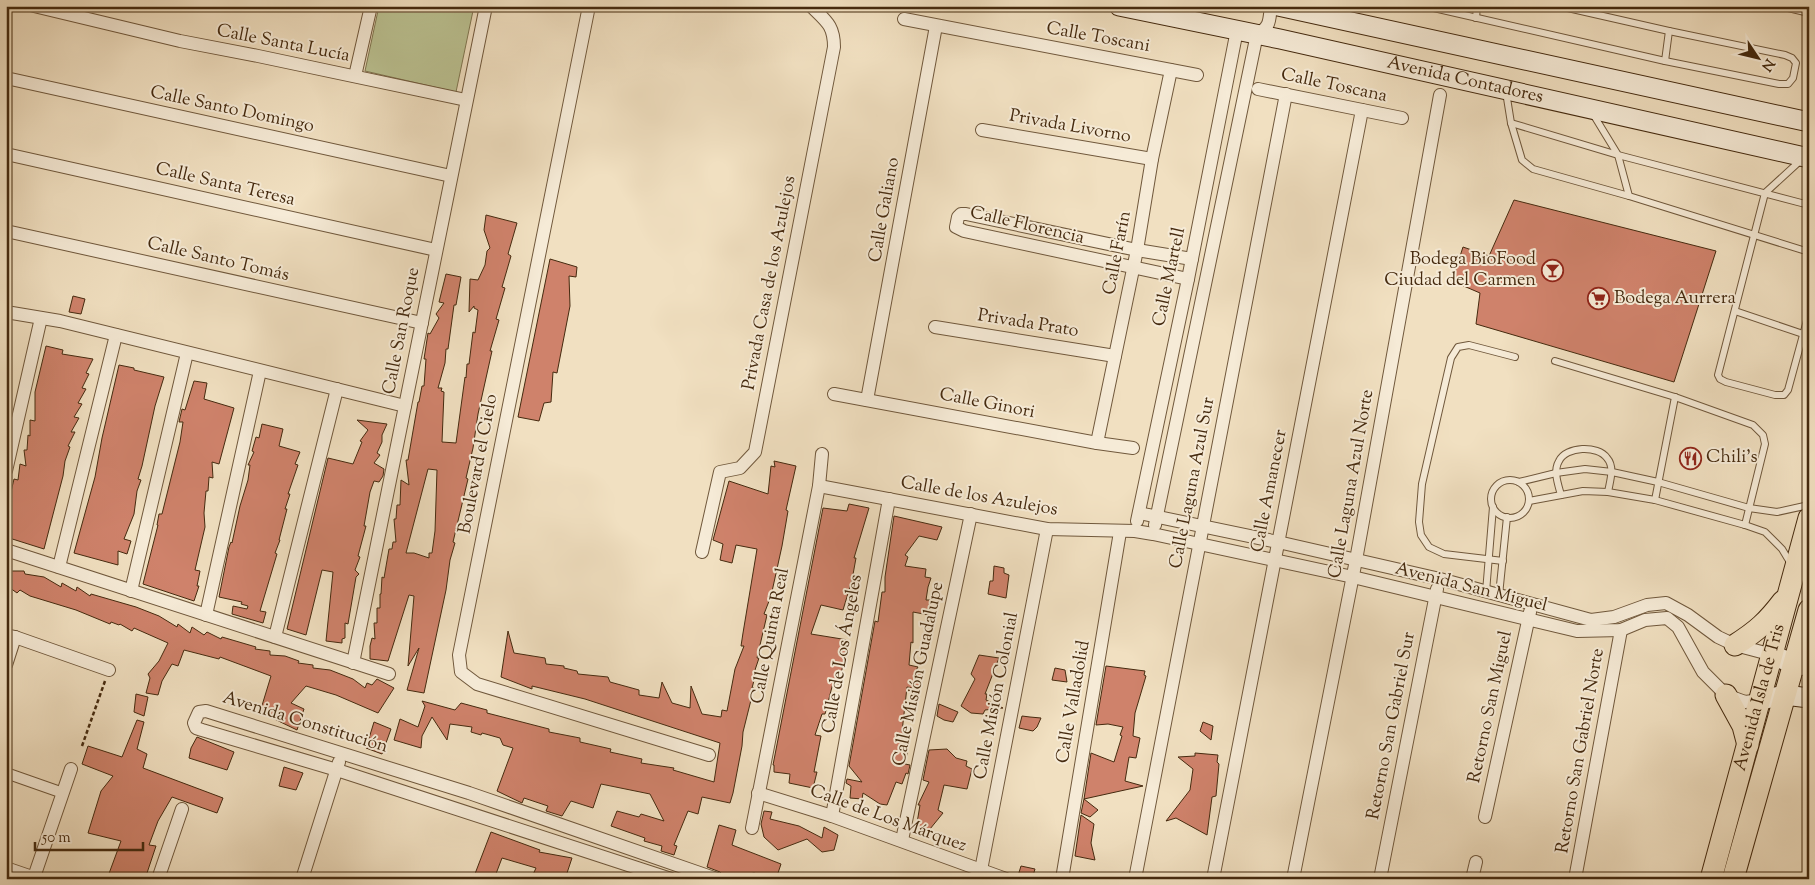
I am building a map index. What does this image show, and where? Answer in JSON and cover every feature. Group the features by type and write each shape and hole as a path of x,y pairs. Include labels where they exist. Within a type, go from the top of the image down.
{"main road":[{"name":"Avenida Contadores","path":"1119,6 1257,34 1806,157"},
{"name":"Avenida Contadores","path":"1280,7 1809,122"},
{"name":"Avenida Isla de Tris","path":"1711,879 1809,518"},
{"path":"1735,645 1754,633 1766,622 1787,595"},
{"name":"Avenida Isla de Tris","path":"1733,879 1785,695 1801,665 1809,610"},
{"path":"1773,655 1801,665"},
{"path":"1726,695 1743,726 1748,745"},
{"path":"1761,700 1785,695 1809,698"}],"street":[{"name":"Calle Santa Lucía","path":"34,6 180,42 466,100"},
{"path":"355,76 371,6"},
{"name":"Calle San Roque","path":"353,662 486,6"},
{"name":"Boulevard el Cielo","path":"589,6 459,655 461,672 477,684 708,755"},
{"name":"Privada Casa de los Azulejos","path":"702,552 720,472 740,468 756,452 834,47 834,32 811,6"},
{"path":"1257,34 1264,31 1280,7"},
{"name":"Calle Toscani","path":"904,19 1197,75"},
{"name":"Calle Galiano","path":"867,400 936,26"},
{"name":"Calle Martell","path":"1135,531 1188,279 1237,30"},
{"name":"Calle Martell","path":"1153,534 1257,34"},
{"name":"Calle Farín","path":"1097,443 1137,250 1152,159 1171,70"},
{"name":"Calle Santo Domingo","path":"6,78 451,176"},
{"name":"Calle Toscana","path":"1258,89 1402,118"},
{"name":"Calle Laguna Azul Sur","path":"1135,879 1286,94"},
{"name":"Calle Laguna Azul Norte","path":"1293,879 1353,577 1440,95"},
{"name":"Calle Amanecer","path":"1213,879 1362,110"},
{"name":"Privada Livorno","path":"982,130 1152,159"},
{"name":"Calle Santa Teresa","path":"6,154 436,250"},
{"name":"Calle Florencia","path":"1188,279 964,231 956,227 958,217 961,214 966,214 1137,250 1192,259"},
{"path":"1198,228 1216,231"},
{"name":"Calle Santo Tomás","path":"6,231 422,324"},
{"path":"1043,249 1045,231"},
{"path":"6,312 116,335 405,406"},
{"path":"6,471 41,318"},
{"path":"1178,324 1196,328"},
{"name":"Privada Prato","path":"936,327 1115,356"},
{"path":"59,567 116,335"},
{"path":"132,590 187,353"},
{"path":"206,615 260,370"},
{"path":"275,637 336,389"},
{"name":"Calle Ginori","path":"834,394 1097,443 1134,448"},
{"name":"Calle Quinta Real","path":"752,828 819,486 822,454"},
{"name":"Calle de los Azulejos","path":"819,486 1047,529 1135,531"},
{"name":"Calle de Los Ángeles","path":"832,816 889,499"},
{"name":"Avenida San Miguel","path":"1139,513 1440,579 1591,620 1614,617 1647,605 1666,603 1688,615 1718,637 1735,645 1773,655"},
{"name":"Calle Misión Guadalupe","path":"902,840 971,514"},
{"name":"Calle Misión Colonial","path":"981,870 1047,529"},
{"name":"Avenida San Miguel","path":"1135,531 1353,577 1577,631 1621,630 1645,620 1668,618 1678,627 1703,672 1726,695 1745,702 1761,700"},
{"name":"Calle Valladolid","path":"1062,879 1120,532"},
{"path":"6,550 389,674"},
{"name":"Retorno San Gabriel Sur","path":"1380,879 1440,579"},
{"name":"Retorno San Miguel","path":"1485,817 1532,604"},
{"name":"Retorno San Gabriel Norte","path":"1575,879 1621,630"},
{"path":"6,665 11,636 109,670"},
{"name":"Avenida Constitución","path":"671,879 337,770 196,728 194,723 196,717 199,712 206,711 342,753 469,793 686,874 717,879"},
{"path":"302,879 342,753"},
{"path":"6,868 36,878 72,769"},
{"path":"6,773 63,793"},
{"name":"Calle de Los Márquez","path":"758,793 902,840 1006,879"},
{"path":"158,879 182,808"},
{"path":"1472,879 1476,862"}],"lane":[{"path":"1424,6 1665,61 1779,84 1788,84 1793,78 1796,63 1792,58 1785,55 1559,6"},
{"path":"1476,18 1477,6"},
{"path":"1780,6 1809,13"},
{"path":"1665,61 1669,31"},
{"path":"1506,90 1511,123 1522,160 1534,169 1629,196 1809,252"},
{"path":"1590,109 1618,155 1629,196"},
{"path":"1511,123 1618,155 1809,205"},
{"path":"1806,157 1765,193 1718,375 1720,379 1776,395 1784,395 1788,390 1809,313"},
{"path":"1734,311 1803,334 1809,342"},
{"path":"1503,561 1444,554 1429,547 1421,535 1418,522 1422,484 1451,358 1458,347 1469,345 1515,357"},
{"path":"1555,361 1674,397 1754,425 1763,434 1765,444 1745,525"},
{"path":"1655,500 1674,397"},
{"path":"1561,495 1556,473 1559,460 1571,451 1586,450 1599,451 1608,458 1612,472 1608,492"},
{"path":"1486,592 1493,507 1492,495 1497,485 1508,480 1519,482 1556,473 1585,469 1612,472 1658,482 1749,508 1777,512 1809,505"},
{"path":"1493,507 1501,516 1519,516 1529,502 1527,490 1519,482"},
{"path":"1529,502 1583,491 1608,492 1655,500 1764,532 1782,549 1794,570"},
{"path":"1499,595 1507,517"}],"path":[{"path":"82,746 109,670"}],"green space":[{"path":"379,6 474,6 456,92 365,71"}],"building":[{"path":"1514,200 1716,251 1674,382 1476,324 1480,293 1452,281 1463,247 1489,256"},
{"path":"486,215 517,223 508,254 511,256 502,287 505,288 496,319 499,320 490,351 492,351 466,478 468,479 453,542 455,543 450,560 446,590 424,693 407,690 419,648 408,666 414,596 409,595 388,661 370,659 370,646 372,638 375,639 374,623 377,623 377,608 380,608 382,577 384,578 389,549 392,549 393,542 396,542 394,519 396,519 397,505 400,505 401,480 409,485 406,460 408,460 418,402 422,386 424,386 426,359 424,359 428,333 430,334 439,318 436,314 444,303 439,302 446,274 461,277 456,305 454,305 448,349 446,349 445,363 438,388 442,388 441,391 444,392 442,442 456,443 467,364 469,364 478,310 474,306 469,312 470,279 478,280 485,265 487,251 490,248 484,230","holes":["428,469 437,470 435,531 432,553 429,553 429,558 414,553 406,553"]},
{"path":"550,259 577,267 576,277 569,276 570,306 557,373 553,372 551,402 544,403 539,421 518,417"},
{"path":"73,296 85,299 81,314 69,312"},
{"path":"46,346 63,350 62,354 93,359 86,373 89,374 82,388 86,389 78,403 82,404 74,417 79,418 71,432 75,432 68,446 70,447 44,549 6,537 6,513 14,479 18,480 20,464 26,466 24,450 27,450 28,435 30,436 30,420 35,421 35,392"},
{"path":"119,365 164,377 155,406 138,479 141,480 137,491 134,514 124,539 131,541 127,554 118,551 118,565 74,553 95,477"},
{"path":"194,381 207,383 204,399 234,408 219,464 212,462 213,478 209,477 208,491 206,491 205,527 195,570 200,571 197,586 199,586 194,601 143,584 159,514 162,514 180,442 183,422 179,422 182,409 185,410"},
{"path":"357,420 387,424 377,453 380,455 374,463 384,469 383,476 379,482 374,481 370,492 364,526 366,526 358,556 360,557 355,570 359,574 356,577 348,624 345,623 345,638 342,639 342,643 326,641 333,572 322,570 306,635 287,629 328,458 353,464 362,442 360,441 368,430"},
{"path":"262,424 283,429 279,446 300,452 295,464 298,465 288,494 290,494 285,509 287,509 275,553 277,554 260,611 266,612 263,623 232,614 233,606 247,609 248,606 241,604 242,602 219,597 229,547 232,543 248,480 250,465 248,465 254,452 252,451 256,437 259,438"},
{"path":"774,461 796,466 786,510 788,511 782,546 771,596 764,614 767,615 757,658 759,658 754,673 756,673 752,688 754,688 743,732 733,793 730,803 702,797 698,814 688,811 674,845 677,846 674,855 661,851 662,846 644,841 645,838 611,826 617,811 639,817 641,814 664,821 650,794 601,784 593,808 571,801 562,816 546,811 548,806 524,798 522,803 497,791 513,748 503,745 500,738 471,732 472,727 450,724 447,740 432,717 422,736 421,748 394,740 400,719 418,727 425,706 422,701 455,710 461,703 487,710 487,713 549,729 549,732 580,738 580,742 611,749 610,752 642,759 641,763 674,768 673,770 714,782 720,743 585,699 532,686 532,689 501,677 508,631 514,653 545,658 546,664 564,666 564,668 577,671 578,674 608,677 610,682 639,690 639,695 659,698 662,682 672,703 690,708 691,686 702,714 721,717 722,710 727,711 735,669 744,646 741,646 757,549 736,545 732,563 720,560 723,544 713,540 729,481 768,494 771,466 775,467"},
{"path":"849,504 869,508 854,558 856,558 852,580 843,610 821,605 811,634 848,640 839,684 833,683 825,714 822,714 815,735 821,736 814,772 817,772 813,788 789,783 790,774 774,772 773,765 823,508 847,511"},
{"path":"894,516 942,527 937,540 919,536 905,555 908,557 905,566 926,569 925,577 931,578 926,600 931,600 929,615 913,612 913,643 911,642 909,665 918,667 915,672 922,673 919,689 907,687 902,732 910,738 905,764 910,765 908,774 906,773 902,784 896,782 887,805 880,804 863,793 862,799 850,798 851,786 846,783 847,779 862,782 849,766 875,621 878,622 882,592 885,592 885,577"},
{"path":"994,566 1004,568 1004,573 1009,575 1006,598 988,594 990,581 993,581"},
{"path":"6,571 24,571 25,574 44,577 61,587 62,583 76,591 77,587 90,596 91,594 136,607 159,616 177,627 178,624 190,633 192,627 204,635 207,632 221,639 222,637 256,647 255,649 270,651 270,655 285,656 299,661 298,663 313,665 313,668 330,670 353,679 365,688 367,683 372,685 377,679 394,688 378,713 336,695 306,686 291,703 304,709 297,730 260,712 271,676 220,657 219,659 184,650 178,666 172,664 162,681 158,695 146,693 150,678 148,674 159,661 168,643 134,628 132,631 120,624 111,622 110,624 76,610 30,596 20,590 17,593 6,585"},
{"path":"979,655 999,658 985,694 987,694 986,700 1003,708 985,710 983,714 971,713 961,706 975,679 971,674"},
{"path":"1106,666 1145,671 1144,675 1146,676 1135,713 1133,736 1140,738 1136,758 1129,757 1125,781 1143,786 1084,799 1091,753 1114,762 1122,736 1120,735 1123,727 1108,724 1096,725"},
{"path":"1055,668 1065,670 1067,682 1052,680"},
{"path":"136,694 148,697 144,716 134,712"},
{"path":"939,704 958,712 953,722 937,716"},
{"path":"1022,716 1041,718 1033,731 1019,728"},
{"path":"137,720 144,722 137,749 147,754 143,768 223,798 217,813 172,797 158,821 149,845 156,846 145,879 107,879 121,841 88,833 101,791 113,776 82,764 88,746 122,757"},
{"path":"374,722 391,729 382,754 366,748"},
{"path":"1203,722 1213,726 1211,740 1200,731"},
{"path":"197,737 234,752 227,770 189,758 191,748"},
{"path":"947,749 956,758 967,761 966,766 972,769 967,789 944,785 938,810 943,813 930,829 930,834 916,829 920,805 918,805 929,782 923,780 929,750"},
{"path":"1195,753 1218,755 1216,796 1212,797 1207,835 1176,818 1166,821 1190,790 1193,769 1178,757 1195,756"},
{"path":"284,767 303,773 296,790 279,786"},
{"path":"1084,799 1098,810 1090,817 1081,813"},
{"path":"764,811 772,812 770,819 799,826 822,838 824,827 838,835 834,850 822,852 807,839 778,850 764,837 761,824"},
{"path":"1081,815 1094,824 1091,843 1095,860 1075,856"},
{"path":"719,825 736,830 732,845 781,864 776,879 770,879 754,873 729,879 720,872 707,867"},
{"path":"491,832 540,850 539,852 572,858 565,879 531,879 536,868 502,858 494,879 473,879"},
{"path":"1021,866 1035,869 1032,879 1017,879"}],"place":[{"name":"Bodega BioFood Ciudad del Carmen","path":"1552,270"},
{"name":"Bodega Aurrera","path":"1598,299"},
{"name":"Chili's","path":"1690,458"}]}
